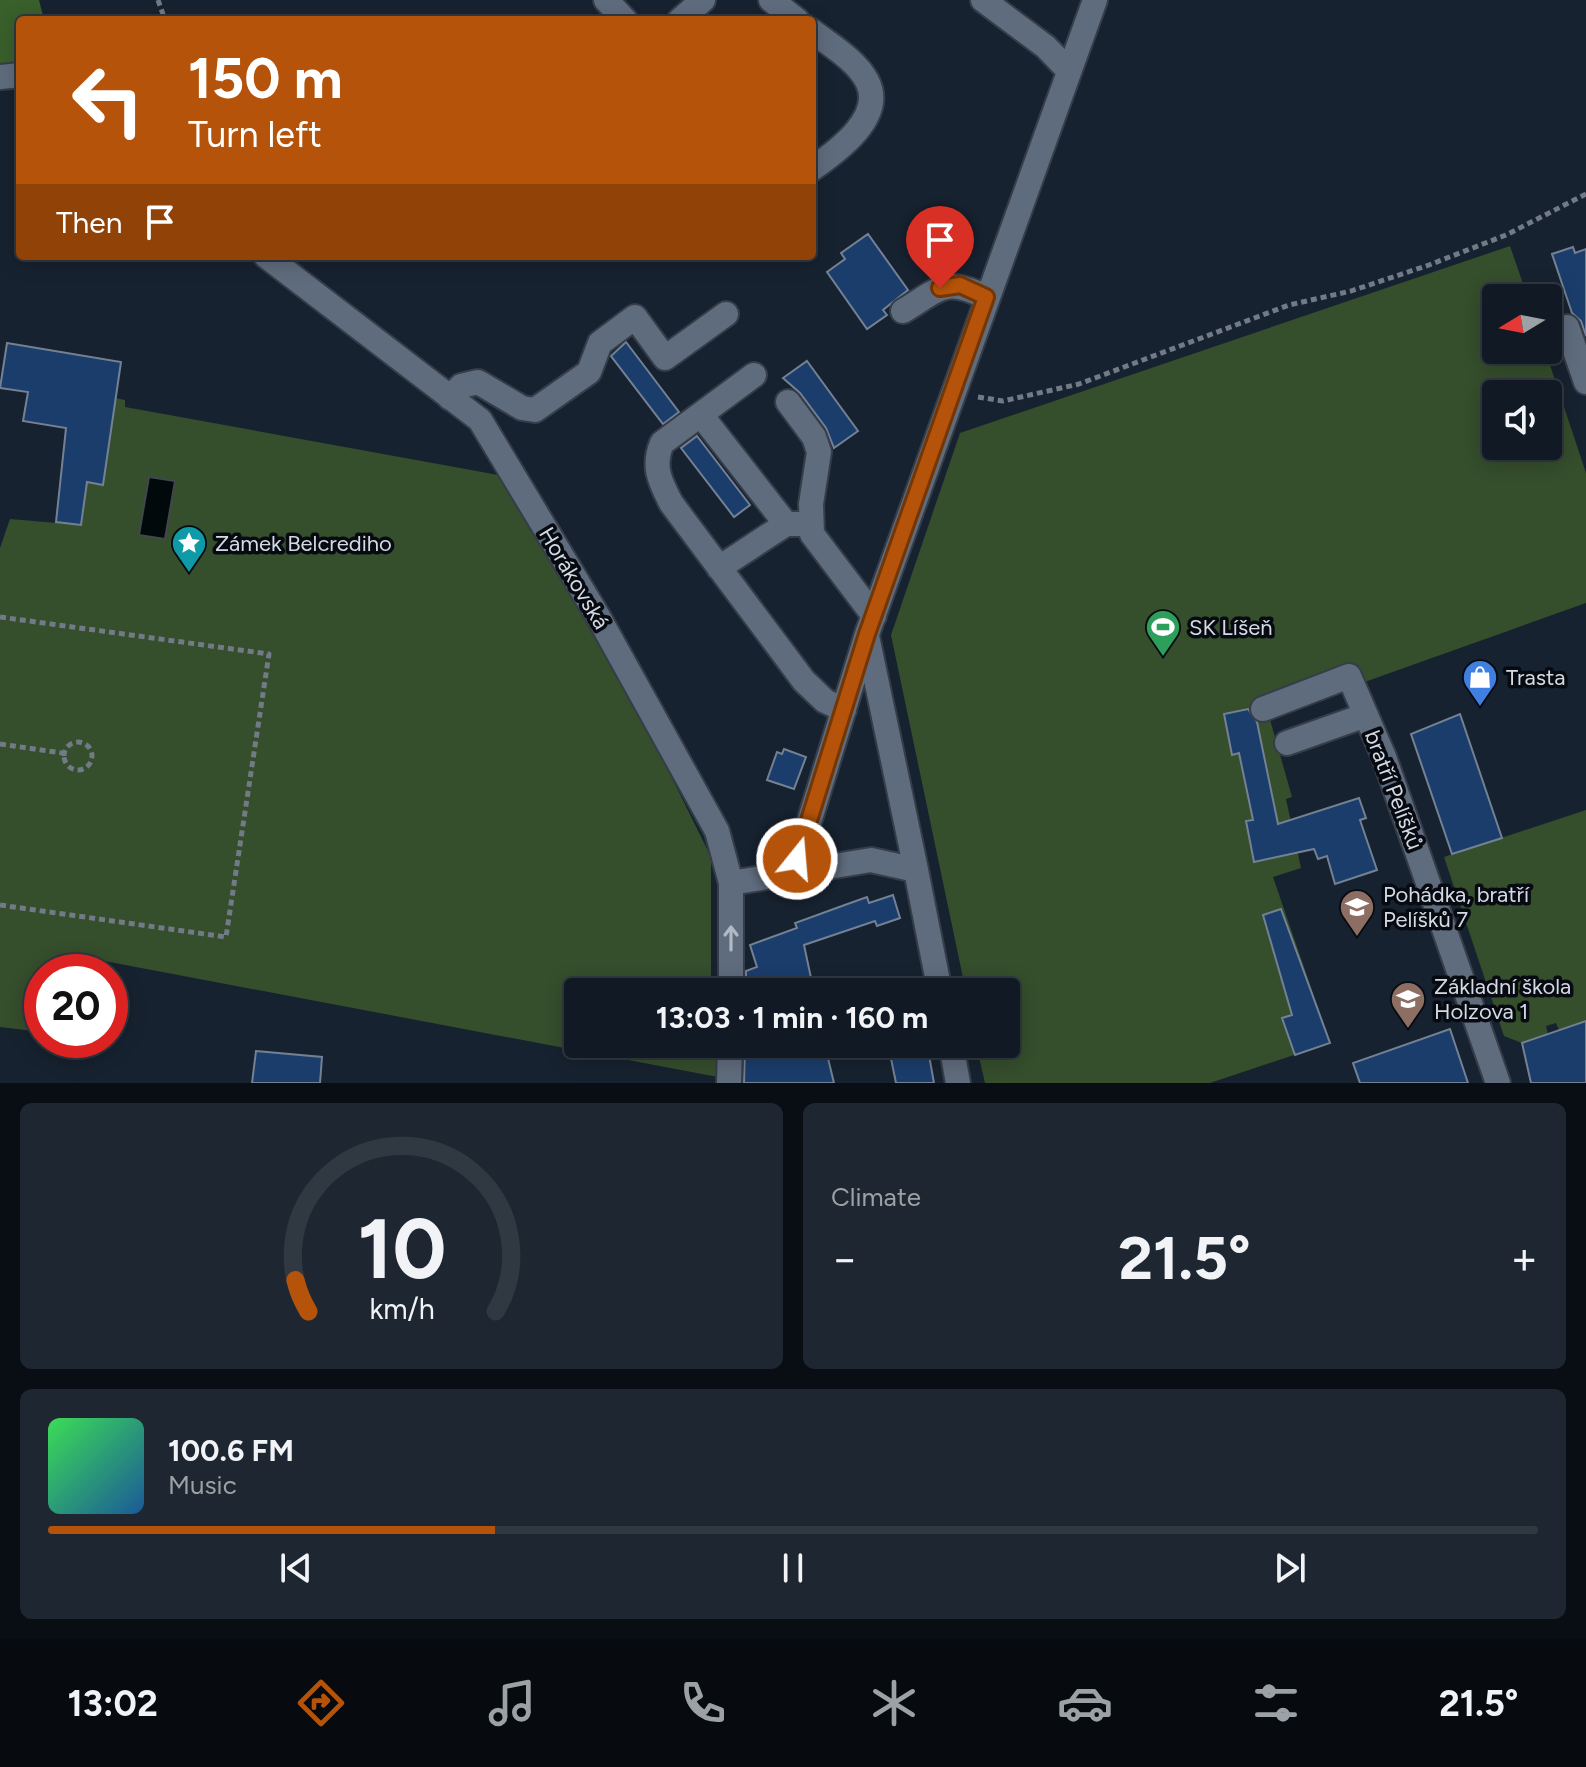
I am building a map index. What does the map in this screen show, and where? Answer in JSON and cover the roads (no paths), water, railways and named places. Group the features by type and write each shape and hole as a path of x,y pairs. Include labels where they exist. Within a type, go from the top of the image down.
{"street":[{"path":"606,0 621,16"},
{"path":"685,16 703,0"},
{"path":"771,0 792,16"},
{"path":"983,0 1046,47 1069,71"},
{"path":"794,871 870,625 1095,0"},
{"path":"816,34 867,80 870,91 870,103 859,129 841,149 816,166"},
{"name":"Horákovská","path":"271,260 480,420 599,618 717,831 731,883 731,978"},
{"path":"903,311 951,285 960,285 986,297"},
{"path":"450,398 461,386 478,382 522,408 535,410 589,372 600,343 635,317 665,358 726,314"},
{"path":"1567,327 1586,382"},
{"path":"754,375 662,443 656,458 657,474 671,503 804,681 825,701 844,710"},
{"path":"719,568 797,524 819,452 814,437 788,402"},
{"path":"701,415 797,524 812,534 870,625 937,978"},
{"name":"bratří Pelíšků","path":"1263,709 1349,676 1384,757 1498,1083"},
{"path":"1287,743 1366,715"},
{"path":"731,883 871,860 916,870"},
{"path":"729,1083 730,1058"},
{"path":"954,1058 958,1083"}],"place":[{"name":"Zámek Belcrediho","path":"189,574"},
{"name":"SK Líšeň","path":"1163,658"},
{"name":"Trasta","path":"1480,708"},
{"name":"Pohádka, bratří Pelíšků 7","path":"1357,938"},
{"name":"Základní škola Holzova 1","path":"1408,1030"}]}
